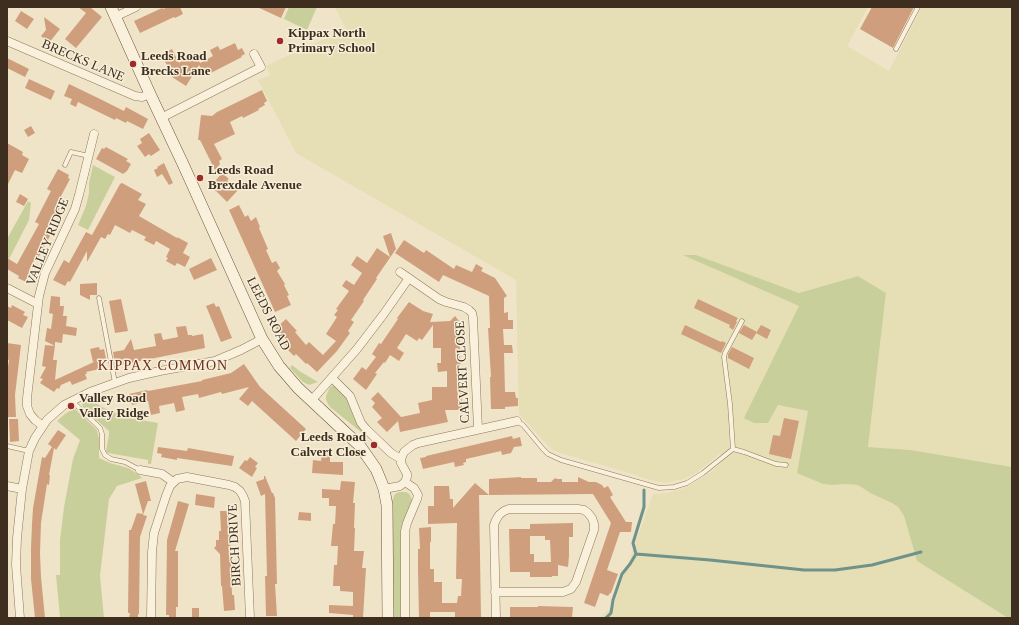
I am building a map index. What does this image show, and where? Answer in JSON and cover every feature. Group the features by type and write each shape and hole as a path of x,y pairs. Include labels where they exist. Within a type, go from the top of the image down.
{"main road":[{"name":"LEEDS ROAD","path":"113,12 262,339 279,366 298,388 310,401 360,446 376,469 384,489 387,505 388,618"}],"street":[{"path":"113,12 136,7"},
{"name":"BRECKS LANE","path":"7,41 135,96 142,97 150,94"},
{"path":"161,118 261,68 254,54"},
{"name":"VALLEY RIDGE","path":"43,426 30,414 26,398 40,288 45,273 80,195 94,134"},
{"name":"CALVERT CLOSE","path":"400,272 440,299 464,307 472,313 478,429"},
{"path":"310,401 357,349 409,278"},
{"path":"7,288 38,304"},
{"path":"20,618 16,565 22,490 29,451 43,426 58,410 90,392 129,378 215,361 262,339"},
{"path":"332,378 350,396 366,429 391,453 401,459"},
{"path":"384,489 400,486 405,482 407,474 401,463 401,459 404,452 408,448 418,443 517,421"},
{"path":"140,470 162,474 173,482 168,491 152,542 151,618"},
{"name":"BIRCH DRIVE","path":"173,482 182,477 188,477 229,484 240,491 243,496 245,501 250,618"},
{"path":"405,482 414,488 418,495 405,531 405,618"},
{"path":"7,486 22,490"},
{"path":"495,592 563,592 570,589 576,582 594,530 592,518 588,513 584,510 578,509 509,509 499,515 494,525 495,592 496,618"}],"lane":[{"path":"896,49 918,7"},
{"path":"64,166 71,152 89,156"},
{"path":"100,298 115,383"},
{"path":"733,449 730,404 724,357 742,321"},
{"path":"72,401 100,428 102,434 102,449 105,455 111,459 125,462 140,470"},
{"path":"517,421 523,425 543,448 554,457 659,488 674,487 695,479 733,449"},
{"path":"7,446 29,451"},
{"path":"733,449 776,464 786,465"}],"shaded area":[{"path":"335,7 868,7 847,46 889,71 922,7 1012,7 1012,467 911,450 868,447 886,293 858,276 799,293 696,255 684,255 799,306 778,405 808,411 812,479 823,484 858,485 870,493 898,507 904,516 917,561 1008,618 600,618 613,606 653,494 668,493 687,487 712,471 725,459 720,454 696,473 684,479 665,483 654,481 553,450 519,414 516,280 296,153 258,80 270,75 266,66 346,29"}],"green space":[{"path":"289,7 317,7 307,30 284,19"},
{"path":"93,165 115,177 88,230 78,225 86,206"},
{"path":"28,201 31,203 29,220 9,259 7,258 7,239"},
{"path":"683,255 696,255 799,293 858,276 886,293 868,447 911,450 1012,467 1012,618 1008,618 917,561 904,516 898,507 870,493 858,485 823,484 797,473 808,411 778,405 768,423 754,423 744,418 799,306"},
{"path":"292,365 318,382 309,385 303,382 290,368"},
{"path":"335,386 347,398 363,430 361,432 328,404 326,396 330,387"},
{"path":"95,400 96,403 102,407 122,416 158,423 151,464 148,464 148,460 106,452 109,431 83,407 82,403"},
{"path":"74,408 97,430 99,439 99,458 128,468 142,478 117,486 109,499 100,576 104,618 60,617 56,575 60,575 60,540 64,507 73,459 80,440 57,421"},
{"path":"399,492 408,493 412,500 401,534 401,618 393,618 392,501 395,494"}],"building":[{"path":"78,7 90,7 102,17 76,48 65,39 86,13"},
{"path":"180,7 183,14 140,33 134,21 162,8"},
{"path":"257,7 286,7 281,18"},
{"path":"872,7 914,7 893,48 860,29"},
{"path":"21,11 34,19 27,29 15,21"},
{"path":"44,17 60,29 49,43 41,36 46,30"},
{"path":"235,43 238,50 242,48 245,54 241,56 242,57 205,76 199,65 186,86 172,77 173,75 161,55 172,49 179,63 186,57 187,58 196,53 200,63 213,56 210,50 218,46 220,50"},
{"path":"7,58 29,69 25,77 7,68"},
{"path":"29,79 55,91 51,100 25,88"},
{"path":"69,84 124,111 126,107 148,119 143,129 127,121 126,123 116,118 115,120 78,102 76,107 70,104 72,99 64,96"},
{"path":"262,90 267,101 264,103 265,105 258,109 259,110 243,118 242,116 230,122 235,134 214,144 222,159 219,161 220,164 215,170 200,140 198,140 201,115 212,116 217,112"},
{"path":"31,126 35,133 28,137 24,130"},
{"path":"149,133 160,150 151,156 149,154 145,157 137,146 142,143 140,139"},
{"path":"7,143 23,152 22,155 29,159 22,173 15,170 7,186"},
{"path":"106,147 128,159 126,161 131,164 127,171 123,174 96,159 102,148 104,149"},
{"path":"164,163 173,183 169,185 162,174 157,177 154,170"},
{"path":"58,169 69,175 68,178 70,179 60,198 62,199 60,201 63,202 47,231 49,232 48,234 50,236 38,258 36,256 29,270 32,271 26,282 18,278 19,276 7,269 7,258 17,264 39,224 35,222 51,191 47,189"},
{"path":"222,173 238,190 227,202 211,186"},
{"path":"122,183 142,194 138,200 146,204 139,216 188,243 183,253 190,257 185,267 177,263 175,266 166,261 168,258 166,257 170,249 156,241 154,245 144,240 146,237 132,230 130,233 115,225 110,235 108,234 105,239 101,237 87,262 87,251 70,282 68,281 65,286 53,280 64,260 69,263 86,232 92,235 120,184"},
{"path":"20,194 28,199 24,206 16,202"},
{"path":"239,205 245,217 248,215 251,221 256,217 268,249 266,250 272,263 276,261 280,268 277,271 285,284 284,285 289,295 287,296 291,305 275,312 229,210"},
{"path":"391,233 396,249 376,278 377,279 363,300 364,301 351,320 354,322 348,331 350,333 337,351 317,372 296,354 294,356 288,350 289,349 285,344 288,342 276,328 286,319 297,331 295,332 306,345 309,342 323,355 336,341 326,334 337,317 334,315 338,310 336,309 349,291 342,286 346,280 354,285 362,273 351,265 357,256 367,263 377,248 390,257 383,236"},
{"path":"404,240 424,253 426,250 454,269 456,265 472,272 476,264 483,268 481,271 495,278 507,296 504,298 504,313 508,312 508,320 513,320 513,329 503,329 504,345 512,345 513,353 504,353 505,392 515,392 516,398 518,398 518,406 505,407 505,409 491,409 488,328 490,328 489,296 443,275 439,282 395,253"},
{"path":"211,258 217,270 194,280 189,269"},
{"path":"97,283 97,295 90,295 90,300 80,295 80,284"},
{"path":"51,296 60,297 60,306 64,306 63,316 67,316 66,326 77,328 76,336 63,334 62,343 55,342 55,346 45,341 47,328 51,329 53,314 49,313"},
{"path":"121,299 128,331 115,333 109,301"},
{"path":"698,299 738,318 733,330 729,327 730,325 694,308"},
{"path":"409,302 423,311 433,314 430,322 450,321 455,316 459,321 462,410 445,410 448,422 400,432 398,421 387,432 377,422 382,418 372,407 375,403 371,399 378,392 401,417 420,413 418,403 432,400 432,387 447,387 447,371 438,372 437,363 441,363 441,348 433,348 433,325 422,340 419,338 417,341 406,334 397,348 404,353 399,361 390,355 385,363 384,362 375,373 377,374 366,390 353,379 362,367 366,370 376,357 372,354 379,343 381,344"},
{"path":"214,303 216,307 219,306 232,338 221,342 206,306"},
{"path":"12,305 25,312 23,315 28,317 22,328 7,320 7,306 11,308"},
{"path":"685,325 726,343 721,353 681,334"},
{"path":"744,325 757,332 752,340 739,333"},
{"path":"761,325 771,330 767,339 756,333"},
{"path":"186,326 188,335 192,336 203,334 205,348 122,365 121,363 115,365 113,352 124,350 131,339 134,350 156,346 154,334 161,333 163,340 178,337 176,327"},
{"path":"7,343 21,345 15,395 16,417 7,417 7,374 9,360 7,359"},
{"path":"45,345 55,346 53,360 57,360 55,380 96,361 93,362 90,349 99,347 100,350 104,349 106,359 99,361 100,369 86,372 87,374 85,374 87,379 72,385 70,381 61,385 59,389 57,388 54,392 40,383 43,379 40,378 46,367 42,366"},
{"path":"732,347 754,358 749,369 728,358 728,354"},
{"path":"244,364 260,387 306,429 296,441 252,401 248,406 239,399 249,387 199,398 198,394 182,397 185,410 176,412 174,403 159,406 160,413 151,415 148,401 132,405 129,394 202,381 231,373"},
{"path":"784,418 799,421 791,459 769,454 773,435 780,436"},
{"path":"9,419 18,419 19,441 10,442"},
{"path":"58,430 66,435 56,450 54,448 49,475 49,485 47,484 41,523 41,577 45,618 35,618 31,579 33,508 42,457 45,458 52,447 48,444"},
{"path":"512,436 513,439 520,437 522,446 514,447 511,453 502,455 501,451 466,459 466,462 463,463 464,465 455,467 454,462 423,469 420,458"},
{"path":"158,447 187,451 188,448 234,456 232,466 177,458 177,460 161,457 162,454 157,453"},
{"path":"322,451 330,452 330,462 343,462 343,475 312,473 313,460 321,461"},
{"path":"250,457 258,463 252,477 239,468 245,460 247,461"},
{"path":"264,476 275,498 277,584 275,584 277,616 266,616 265,576 267,576 265,494 261,496 256,482 264,479"},
{"path":"521,477 537,478 537,482 551,482 555,478 562,479 562,482 578,482 578,477 589,482 596,482 604,488 608,486 613,495 610,497 626,522 632,522 631,532 620,532 607,570 618,574 611,593 608,596 600,593 595,607 584,603 611,523 593,494 489,495 489,479"},
{"path":"146,481 151,501 148,501 143,515 147,516 140,537 139,614 138,618 129,618 129,530 131,530 137,513 143,514 135,484"},
{"path":"341,481 355,482 353,503 355,503 354,551 364,551 362,568 366,568 363,618 353,618 353,615 329,613 329,605 353,606 353,592 340,591 340,586 333,586 334,565 337,565 338,546 331,546 333,524 335,524 336,506 329,506 329,498 322,498 322,489 340,490"},
{"path":"475,483 489,495 479,495 481,617 455,618 455,612 430,612 430,618 419,618 419,528 431,527 430,569 434,569 434,582 442,582 442,603 457,603 458,596 461,596 462,579 456,579 457,523 428,524 428,506 434,506 434,486 449,486 450,499 453,499 453,508"},
{"path":"196,494 215,497 214,508 195,505"},
{"path":"178,501 189,504 175,551 178,551 178,607 176,607 176,618 169,618 169,615 166,615 167,540"},
{"path":"220,511 230,511 232,595 234,595 235,610 224,611 221,586 220,554 214,548 216,546 216,540 219,540 219,531 221,531"},
{"path":"299,512 311,513 311,521 298,520"},
{"path":"573,523 573,537 569,537 568,567 558,565 558,576 530,577 530,572 510,572 509,529 530,529 530,524","holes":["530,536 545,536 545,540 550,540 551,562 534,562 534,554 530,554"]},
{"path":"510,607 573,607 572,618 510,618"},
{"path":"192,608 199,608 199,618 192,618"}],"waterway":[{"path":"636,554 633,543 644,507 644,490"},
{"path":"636,554 804,570 835,570 872,565 921,552"},
{"path":"606,618 611,613 613,600 622,574 636,554"}],"place":[{"name":"Kippax North Primary School","path":"280,41"},
{"name":"Leeds Road Brecks Lane","path":"133,64"},
{"name":"Leeds Road Brexdale Avenue","path":"200,178"},
{"name":"Valley Road Valley Ridge","path":"71,406"},
{"name":"Leeds Road Calvert Close","path":"374,445"}],"district":[{"name":"KIPPAX COMMON","path":"163,366"}]}
